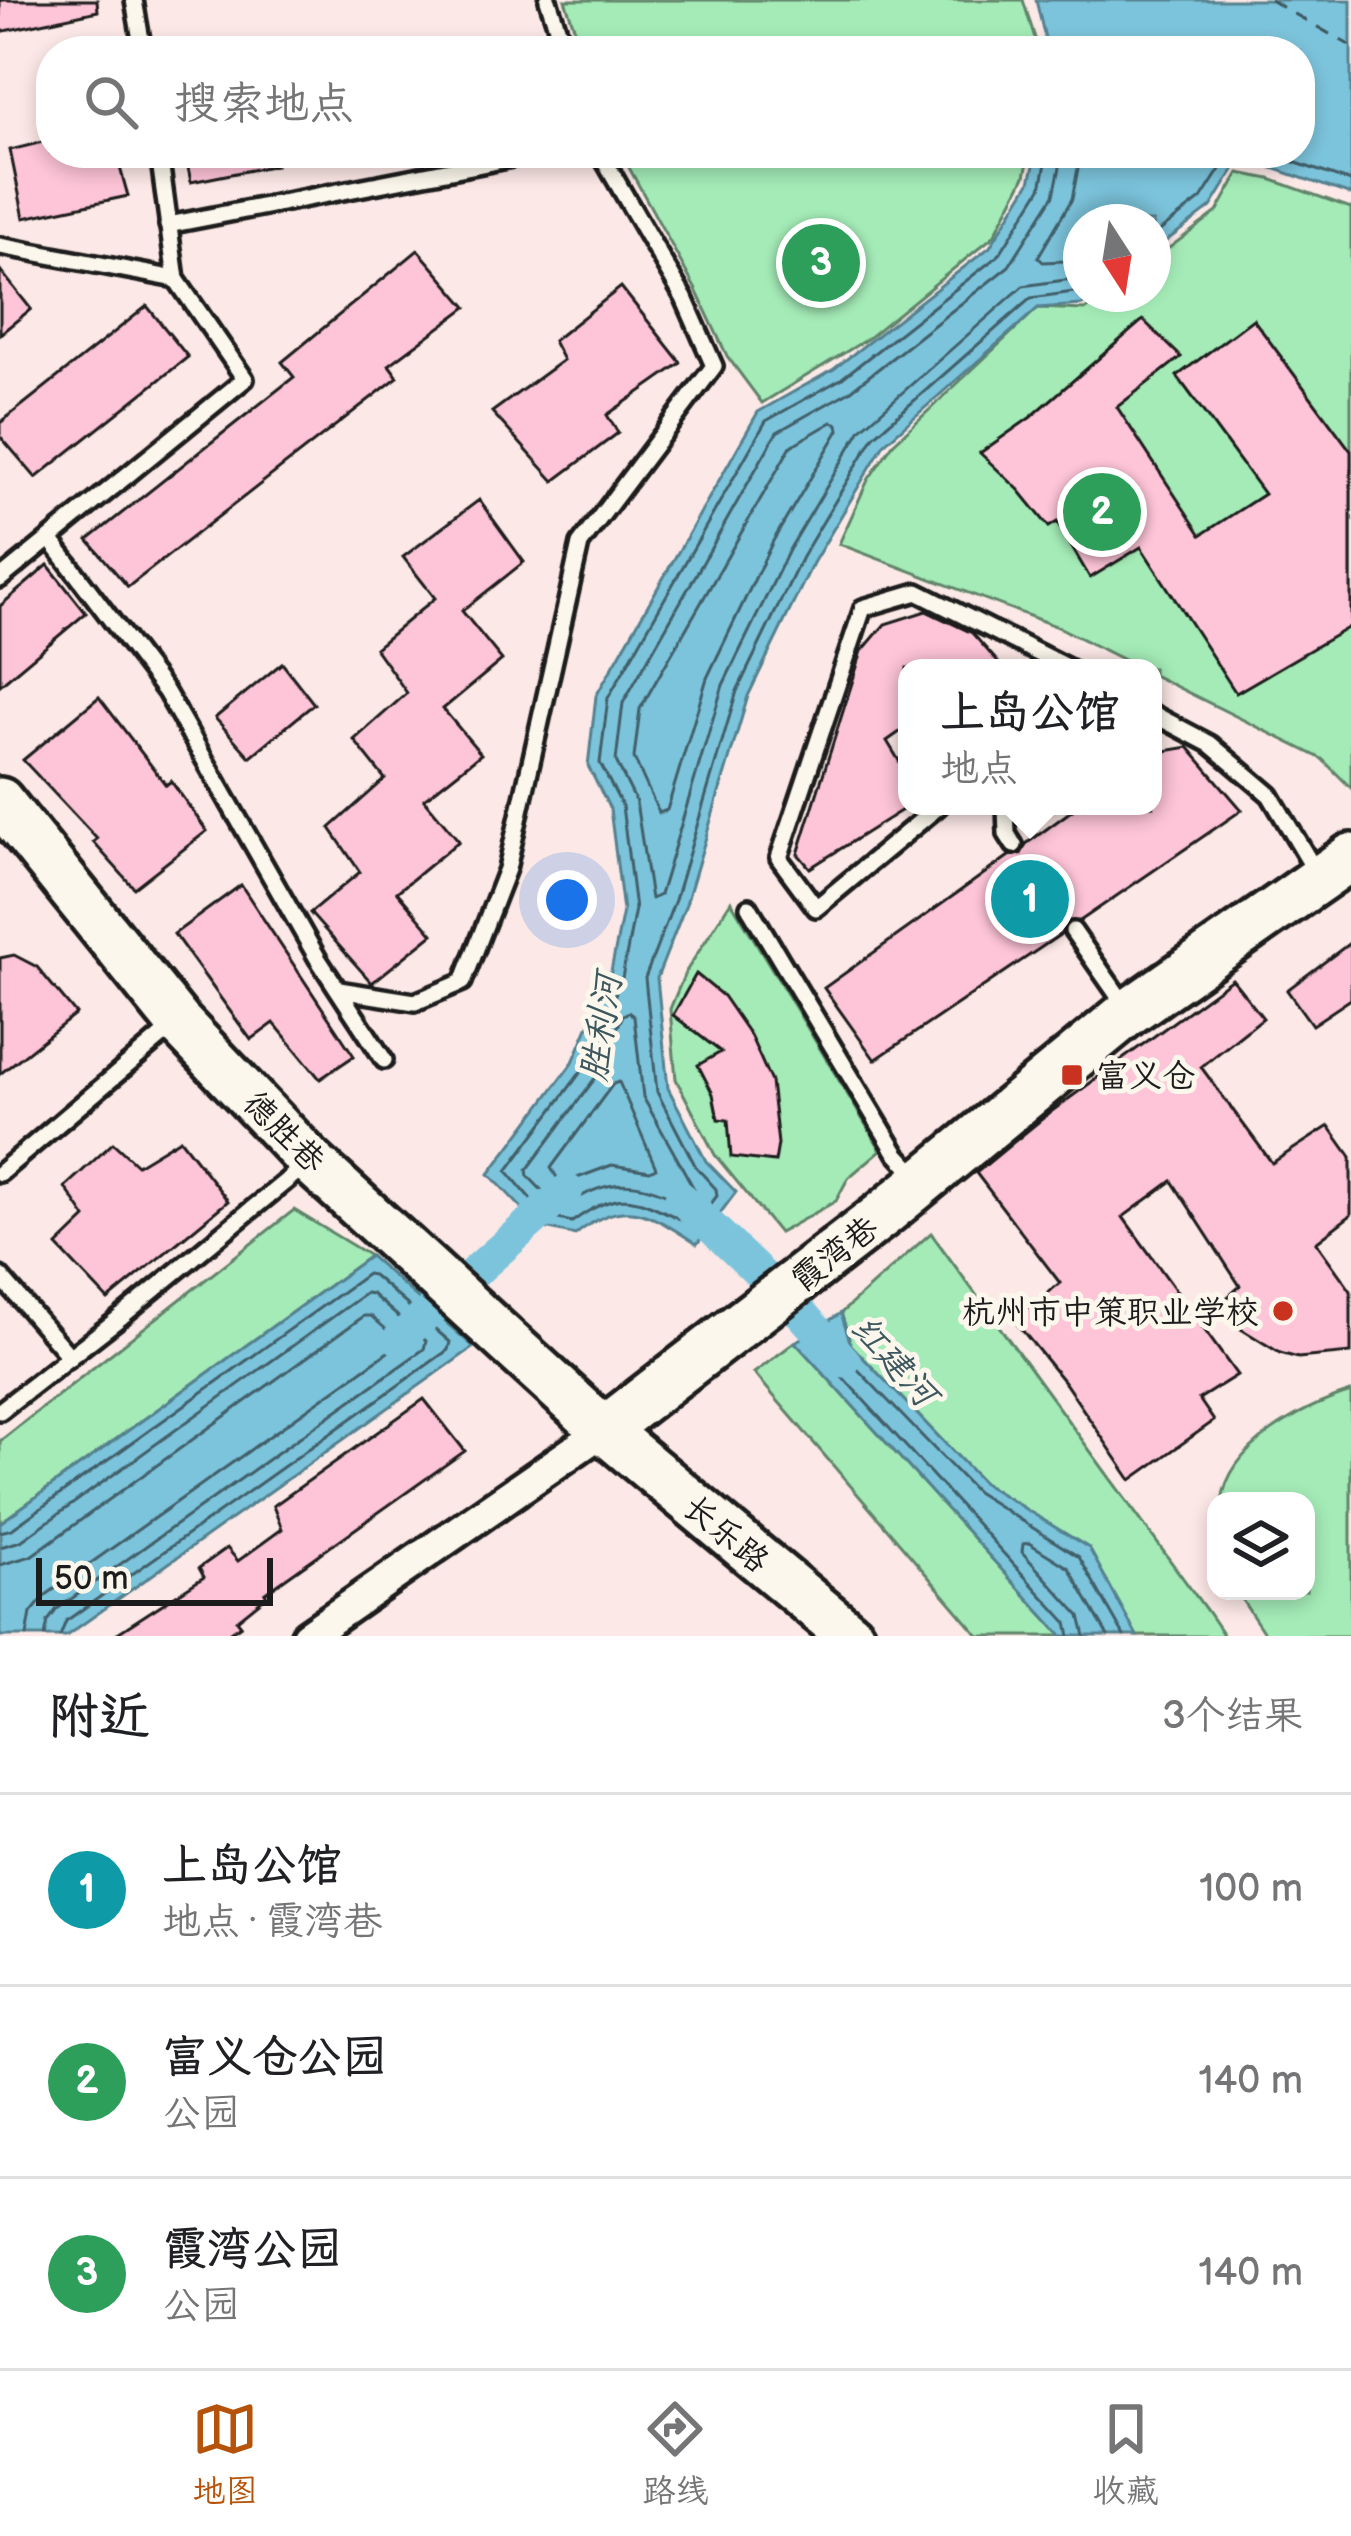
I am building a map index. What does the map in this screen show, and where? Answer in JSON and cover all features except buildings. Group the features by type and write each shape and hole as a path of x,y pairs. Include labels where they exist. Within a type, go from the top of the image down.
{"street":[{"name":"德胜巷","path":"0,801 178,1022 324,1172 604,1430"},
{"name":"霞湾巷","path":"307,1636 604,1430 882,1215 1130,1012 1335,867"},
{"name":"长乐路","path":"604,1430 851,1636"}],"lane":[{"path":"134,0 140,36"},
{"path":"548,0 560,36"},
{"path":"0,579 245,379 176,279 161,168"},
{"path":"169,225 461,168"},
{"path":"339,990 415,1002 463,982 507,868 580,544 714,366 684,298 609,168"},
{"path":"0,246 176,279"},
{"path":"50,539 166,692 384,1060"},
{"path":"928,815 815,908 779,858 863,608 917,592 1049,659"},
{"path":"1162,720 1210,744 1270,795 1335,867"},
{"path":"1006,815 1007,834 1014,845"},
{"path":"749,907 897,1154 922,1181"},
{"path":"1073,931 1130,1012"},
{"path":"0,1173 178,1022"},
{"path":"0,1411 324,1172"},
{"path":"0,1276 70,1357"}],"green space":[{"path":"565,0 1023,0 1034,36 577,36"},
{"path":"629,168 1027,168 994,236 867,339 762,403 727,356"},
{"path":"1239,173 1351,208 1351,788 1322,759 1162,679 1162,659 1122,659 1058,627 839,544 868,480 893,444 1038,308 1171,312 1171,246 1217,212"},
{"path":"731,901 881,1150 848,1178 836,1201 779,1233 715,1155 676,1079 670,1009 685,973"},
{"path":"294,1210 370,1256 0,1523 0,1441"},
{"path":"931,1233 1224,1636 1137,1636 1089,1549 983,1483 851,1345 841,1313"},
{"path":"795,1342 1062,1636 979,1636 754,1373"},
{"path":"1351,1392 1351,1636 1266,1636 1242,1600 1315,1600 1315,1492 1225,1492 1238,1462 1253,1446 1312,1407"}],"water":[{"path":"1036,0 1351,0 1351,195 1273,168 1315,168 1315,36 1044,36"},
{"path":"1033,168 1235,168 1211,207 1171,237 1171,204 1063,204 1063,306 1038,308 884,444 813,563 748,696 686,904 657,978 668,1088 706,1161 736,1192 697,1244 636,1212 608,1215 575,1235 540,1227 489,1174 573,1062 610,976 623,911 610,809 588,766 596,696 758,412 834,369 990,247 1030,182"},
{"path":"370,1256 474,1347 66,1636 0,1636 0,1523"},
{"path":"841,1313 851,1345 983,1483 1089,1548 1137,1636 1062,1636 795,1342"}],"waterway":[{"name":"胜利河","path":"399,1339 567,1190"},
{"name":"红建河","path":"681,1198 844,1361"}],"ferry route":[{"path":"1270,0 1351,46"}],"place":[{"name":"霞湾公园","path":"821,263"},
{"name":"富义仓公园","path":"1102,512"},
{"name":"上岛公馆","path":"1030,899"},
{"name":"富义仓","path":"1072,1075"},
{"name":"杭州市中策职业学校","path":"1283,1311"}]}
